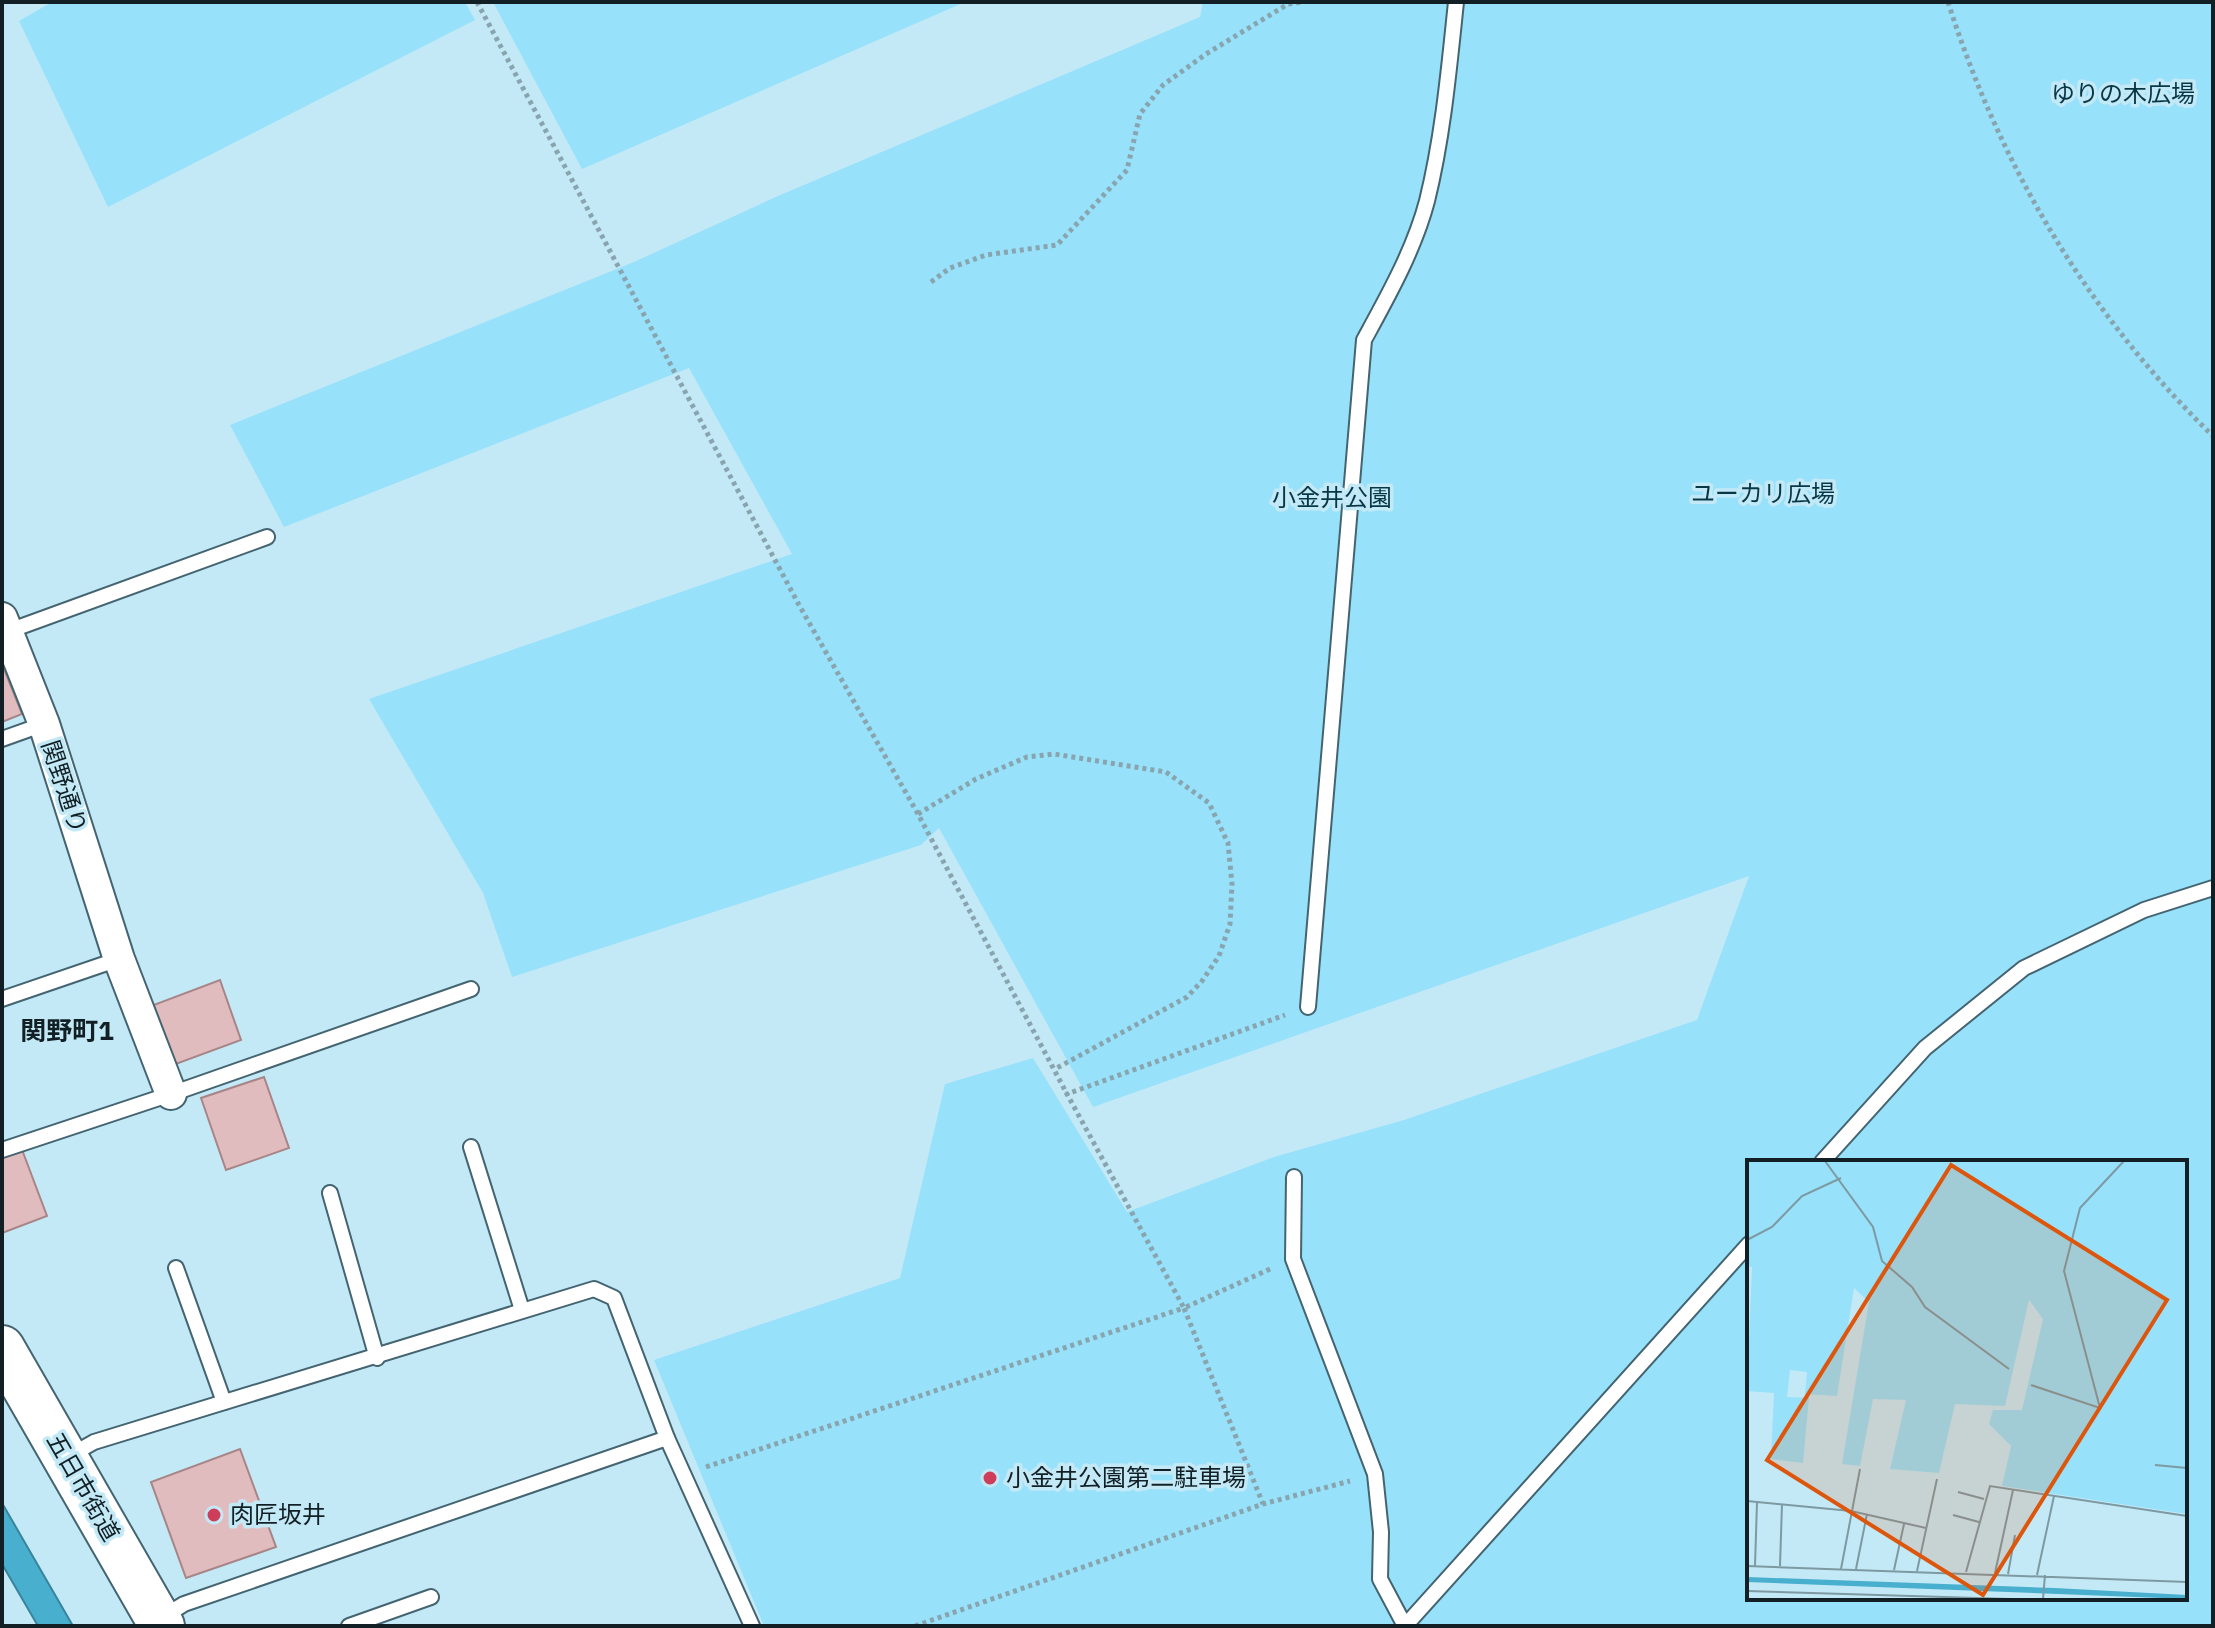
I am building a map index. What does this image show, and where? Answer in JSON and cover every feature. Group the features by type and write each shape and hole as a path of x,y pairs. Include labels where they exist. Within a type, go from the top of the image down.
{"main road":[{"name":"五日市街道","path":"2,1348 160,1622"}],"street":[{"name":"関野通り","path":"4,628 44,724 119,959 171,1094"}],"lane":[{"path":"1308,1007 1364,340 1394,286 1426,204 1444,113 1456,2"},
{"path":"4,628 267,537"},
{"path":"2,739 44,724"},
{"path":"1824,1160 1925,1048 2024,968 2144,910 2213,888"},
{"path":"2,999 119,959"},
{"path":"2,1150 471,989"},
{"path":"471,1147 522,1310"},
{"path":"1294,1177 1293,1259 1375,1474 1381,1532 1380,1579 1405,1626 1747,1246"},
{"path":"330,1193 377,1358"},
{"path":"176,1268 224,1402"},
{"path":"66,1458 94,1442 377,1358 594,1289 614,1298 667,1438 752,1626"},
{"path":"160,1622 184,1604 667,1438"},
{"path":"349,1626 431,1597"}],"path":[{"path":"477,2 799,605 918,814 1184,1308 1263,1504"},
{"path":"931,282 950,268 986,255 1057,245 1127,170 1140,114 1163,85 1288,3 1303,2"},
{"path":"1948,2 1966,57 2003,145 2037,210 2084,284 2143,361 2213,436"},
{"path":"918,814 976,779 1027,757 1054,754 1166,772 1209,803 1228,843 1232,884 1230,924 1219,956 1187,997 1055,1069"},
{"path":"1067,1094 1308,1007"},
{"path":"683,1475 1184,1308 1293,1259"},
{"path":"915,1626 1263,1504 1375,1474"}],"green space":[{"path":"52,2 465,2 475,20 108,207 19,21"},
{"path":"493,2 965,2 582,169"},
{"name":"小金井公園","path":"1203,2 2213,2 2213,1626 764,1626 654,1360 900,1278 945,1084 1033,1058 1127,1212 1274,1157 1404,1120 1697,1020 1749,876 1093,1107 939,828 921,845 512,977 483,893 369,699 792,554 689,368 284,527 230,425 634,262 778,196 1200,17"}],"shaded area":[{"path":"2,1503 73,1626 38,1626 2,1564"}],"building":[{"path":"2,664 22,714 2,722"},
{"path":"220,980 241,1040 173,1065 151,1006"},
{"path":"264,1077 289,1148 226,1170 201,1098"},
{"path":"21,1147 47,1216 2,1233 2,1154"},
{"name":"肉匠坂井","path":"240,1449 276,1547 186,1578 151,1482"}],"place":[{"name":"小金井公園第二駐車場","path":"990,1478"},
{"name":"肉匠坂井","path":"214,1515"}],"district":[{"name":"関野町1","path":"67,1031"}],"park label":[{"name":"ゆりの木広場","path":"2123,94"},
{"name":"ユーカリ広場","path":"1763,494"}]}
